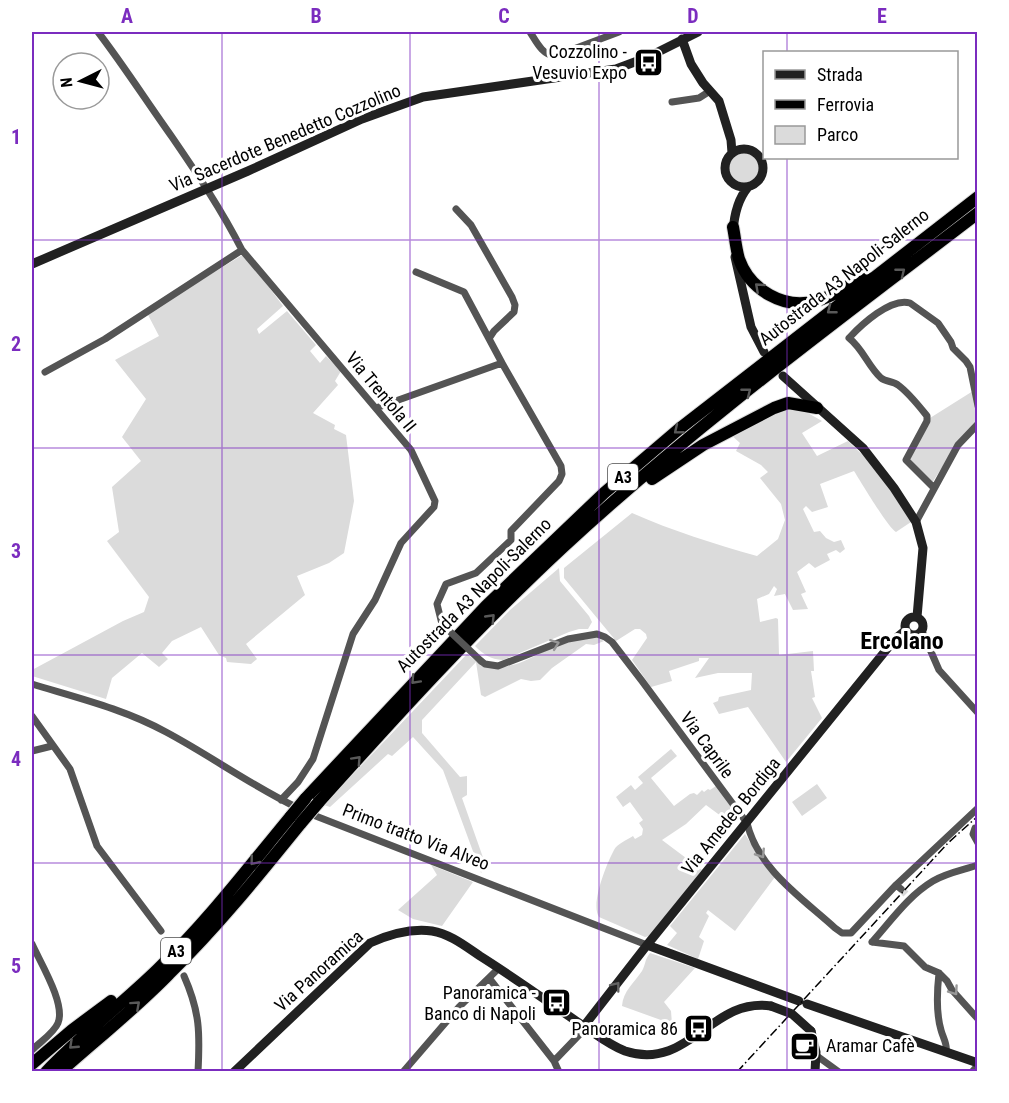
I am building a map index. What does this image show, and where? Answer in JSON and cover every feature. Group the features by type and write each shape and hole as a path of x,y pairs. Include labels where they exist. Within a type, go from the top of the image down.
{"highway":[{"name":"Autostrada A3 Napoli-Salerno","path":"60,1071 143,999 193,951 232,907 296,819 306,799 393,703 486,606 604,493 679,429 978,197"},
{"name":"Autostrada A3 Napoli-Salerno","path":"46,1071 159,968 296,819 318,803 451,660 563,547 692,435 978,213"},
{"path":"734,227 739,258 755,285 768,295 782,301 798,303 816,301 835,293 864,276 911,242 939,227"},
{"path":"563,547 593,527 670,465 702,445 781,405 788,403 817,408"},
{"path":"32,1064 72,1030 142,977 159,968"}],"street":[{"name":"Via Trentola II","path":"98,32 126,69 224,213 242,250 411,450 435,501 434,507 401,543 375,600 353,634 313,759 298,782 281,800"},
{"path":"530,32 544,52 549,56 555,56 619,32"},
{"name":"Via Sacerdote Benedetto Cozzolino","path":"32,264 362,119 423,98 616,69 648,57 680,35 698,32"},
{"path":"680,35 691,64 719,101 731,140 732,153 725,165 728,179 741,187 748,187"},
{"path":"672,102 699,98 710,91"},
{"path":"731,140 742,149 756,153 763,165 760,179 744,192 736,213"},
{"path":"732,153 742,149"},
{"path":"734,184 736,213 732,244 751,327 764,352"},
{"path":"456,209 471,225 515,305 514,312 490,337"},
{"path":"45,372 105,339 242,250"},
{"path":"376,408 502,363 464,292 416,272"},
{"path":"934,488 906,460 927,421 927,416 901,387 884,380 876,372 861,349 849,338 863,324 887,307 904,302 910,303 938,323 953,348 970,367 978,406"},
{"name":"Via Caprile","path":"502,363 561,466 562,474 559,482 511,531 511,540 494,557 476,573 446,584 437,604 442,624 481,661 498,666 568,639 597,634 605,637 612,642 642,681 747,823 756,848 777,875 842,933 851,933 904,892"},
{"path":"783,376 863,448 894,488 916,522 923,548 916,617"},
{"path":"916,522 958,445 978,424"},
{"path":"916,617 907,621 906,630 912,635 922,631"},
{"path":"916,617 922,621 922,631 939,670 978,713"},
{"name":"Via Amedeo Bordiga","path":"584,1026 895,639 906,630"},
{"name":"Primo tratto Via Alveo","path":"32,684 126,713 165,731 281,800 317,817 647,945 978,1064"},
{"path":"32,716 70,769 97,846 161,931"},
{"path":"32,752 52,746"},
{"path":"978,808 904,892 872,942 904,946 926,967 939,973 978,1019"},
{"path":"975,828 973,834 978,843"},
{"path":"904,892 978,865"},
{"name":"Via Panoramica","path":"234,1071 370,943 409,930 443,933 499,968 610,1044 624,1050 652,1054 677,1049 722,1017 738,1009 752,1005 771,1006 792,1014 811,1031 817,1056 815,1071"},
{"path":"32,944 54,991 60,1016 54,1029 32,1050"},
{"path":"403,1071 459,1007 499,968"},
{"path":"939,973 937,988 940,1027 947,1047 946,1052"},
{"path":"184,976 197,1010 198,1071"},
{"path":"489,978 554,1061 559,1071"},
{"path":"554,1061 579,1035 584,1026"},
{"path":"817,1056 839,1071"},
{"path":"972,1071 978,1064"}],"green space":[{"path":"744,153 755,157 759,168 755,179 744,183 733,179 729,168 733,157"},
{"path":"244,254 283,306 257,329 259,334 287,311 316,345 310,351 320,363 326,356 341,371 335,381 338,385 313,413 335,425 334,429 346,435 354,501 344,553 329,563 297,576 305,595 246,644 257,659 251,664 227,662 226,658 219,655 201,627 172,641 162,653 168,659 159,667 142,653 112,678 106,699 32,676 32,670 144,612 149,597 107,541 119,532 112,487 141,461 122,437 146,399 115,360 159,336 147,313"},
{"path":"973,391 977,420 975,425 962,436 932,483 910,459 930,418"},
{"path":"789,409 808,413 822,421 802,433 817,456 848,441 877,469 911,522 896,532 892,529 854,471 820,484 828,507 812,512 806,506 803,509 814,532 820,531 834,542 841,540 845,549 840,553 836,550 827,554 830,560 815,568 809,563 797,572 806,592 801,594 808,609 793,610 785,594 774,596 777,589 774,586 769,594 757,599 760,622 778,619 779,655 813,651 814,671 811,671 815,697 812,698 822,718 786,762 748,707 719,714 713,703 718,701 719,697 751,690 752,673 718,673 695,678 709,658 699,658 699,661 669,671 672,681 651,687 632,660 647,638 646,634 640,629 635,629 616,641 564,578 564,568 632,513 694,537 757,556 778,539 785,520 781,504 760,478 768,472 761,465 736,451 740,443 730,434"},
{"path":"559,568 560,581 592,622 588,629 569,632 503,660 487,656 475,646 510,610"},
{"path":"596,637 604,641 594,645 586,644 552,668 540,680 521,679 485,697 481,695 476,662 422,720 422,733 460,777 467,776 467,795 462,798 486,866 481,873 443,770 413,737 392,756 388,754 330,807 324,805 467,654 482,663 496,667 509,666 577,638"},
{"path":"671,749 677,756 651,778 674,806 690,794 697,795 702,790 704,792 716,786 741,817 733,825 706,805 686,824 662,840 702,870 649,936 645,937 599,917 598,894 615,848 633,836 635,839 642,835 643,829 639,823 643,820 630,802 623,807 616,797 631,785 635,790 643,783 638,777"},
{"path":"817,784 827,798 802,816 792,802"},
{"path":"745,834 775,877 735,931 708,910 706,913 709,916 699,937 704,941 698,959 667,945 677,933 670,926"},
{"path":"431,865 473,882 442,926 413,919 398,910 437,875"},
{"path":"650,953 695,968 664,1002 671,1011 672,1024 622,1006 627,991 642,971"}],"tunnel":[{"path":"901,889 907,895"}],"railway":[{"path":"737,1072 948,843 978,816"}],"place":[{"name":"Cozzolino - Vesuvio Expo","path":"648,62"},
{"name":"Panoramica - Banco di Napoli","path":"557,1003"},
{"name":"Panoramica 86","path":"699,1029"},
{"name":"Aramar Cafè","path":"805,1046"}],"district":[{"name":"Ercolano","path":"902,641"}]}
